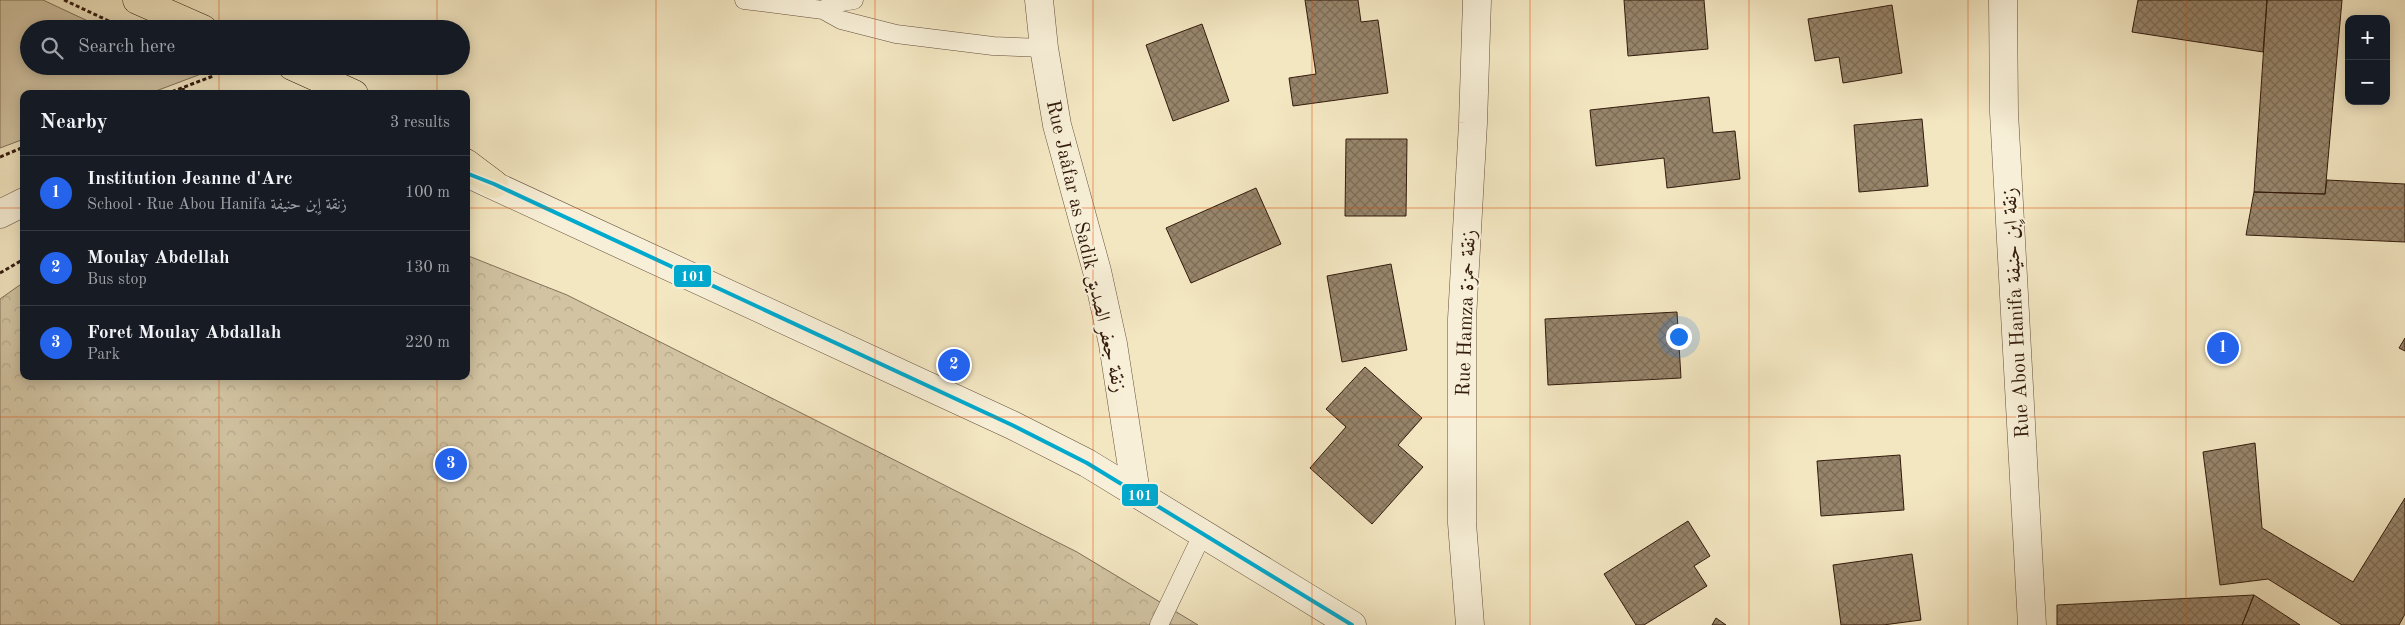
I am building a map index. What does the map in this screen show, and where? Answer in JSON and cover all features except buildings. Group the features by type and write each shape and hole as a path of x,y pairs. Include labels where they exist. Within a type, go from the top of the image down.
{"main road":[{"path":"137,0 183,20"},
{"path":"312,75 345,90"},
{"path":"470,166 494,184"}],"street":[{"name":"Rue Jaâfar as Sadik زنقة جعفر الصديق","path":"1039,0 1044,48 1057,124 1097,271 1113,344 1136,493"},
{"name":"Rue Hamza زنقة حمزة","path":"1470,625 1462,523 1462,319 1473,123 1477,0"},
{"name":"Rue Abou Hanifa زنقة اٍبن حنيفة","path":"2003,0 2004,112 2032,625"},
{"path":"470,175 494,184 1012,425 1087,463 1352,625"},
{"path":"0,214 20,204"}],"lane":[{"path":"744,0 823,10 841,20 876,30 993,46 1044,48"},
{"path":"823,10 836,3 854,0"},
{"path":"1159,625 1203,533"}],"path":[{"path":"64,0 106,20"},
{"path":"177,90 213,75"},
{"path":"0,157 20,149"},
{"path":"0,273 20,261"}],"green space":[{"path":"0,0 43,0 86,20 20,20 20,75 198,75 159,90 20,90 20,140 0,148"},
{"path":"470,257 567,295 1077,552 1198,625 0,625 0,299 20,285 20,380 470,380"}],"transit line":[{"name":"101","path":"470,175 494,184 1012,425 1087,463 1352,625"}],"place":[{"name":"Institution Jeanne d'Arc","path":"2223,348"},
{"name":"Moulay Abdellah","path":"954,365"},
{"name":"Foret Moulay Abdallah","path":"451,464"}]}
